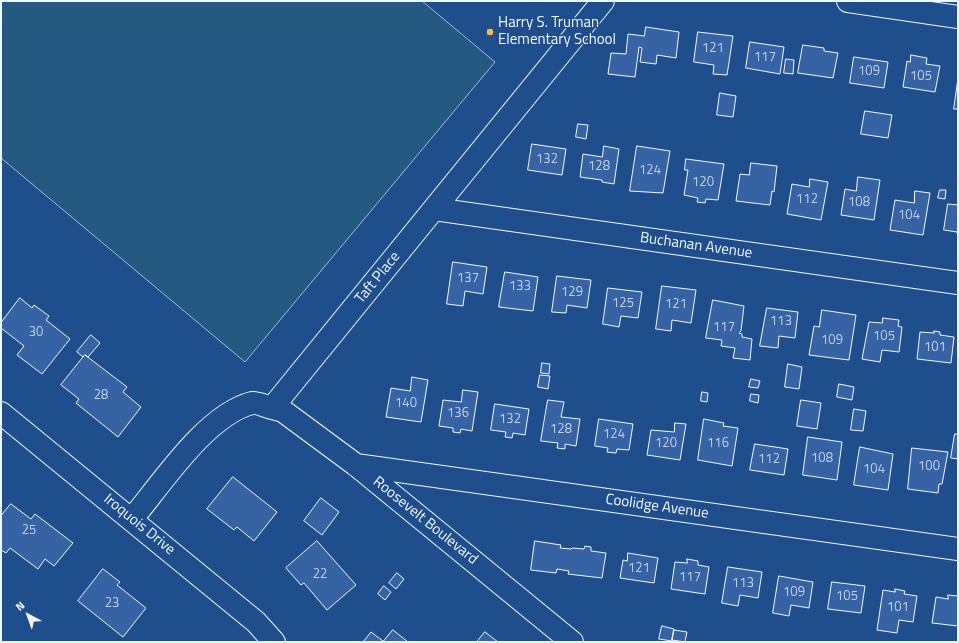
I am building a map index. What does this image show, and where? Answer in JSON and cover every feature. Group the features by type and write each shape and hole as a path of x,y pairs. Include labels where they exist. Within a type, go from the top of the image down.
{"street":[{"name":"Taft Place","path":"272,408 603,1"},
{"path":"848,1 958,17"},
{"name":"Buchanan Avenue","path":"434,209 958,283"},
{"path":"132,519 198,440 228,413 253,403 272,408"},
{"name":"Roosevelt Boulevard","path":"272,408 284,411 356,465 572,642"},
{"name":"Iroquois Drive","path":"1,413 256,622 274,642"},
{"name":"Coolidge Avenue","path":"356,465 958,549"}],"shaded area":[{"path":"1,1 422,1 495,62 245,362 1,158"}],"building":[{"path":"646,27 679,32 676,58 657,55 656,64 640,62 642,48 639,47 635,77 608,74 611,53 626,54 628,34 644,36"},
{"path":"698,32 733,36 727,75 713,74 714,65 694,62"},
{"path":"750,42 784,47 780,74 746,68"},
{"path":"803,45 824,48 824,51 838,53 833,78 798,73"},
{"path":"911,55 927,58 926,64 940,66 935,92 903,87 907,61 910,62"},
{"path":"854,57 888,62 884,88 850,83"},
{"path":"786,59 794,60 793,74 784,73"},
{"path":"958,79 958,109 954,109"},
{"path":"720,93 736,96 733,117 717,115"},
{"path":"865,111 892,115 888,138 861,134"},
{"path":"578,124 588,125 586,139 576,137"},
{"path":"532,144 566,149 562,175 528,170"},
{"path":"604,146 619,149 614,184 602,182 602,180 580,177 583,154 602,157"},
{"path":"637,146 670,151 663,193 630,191"},
{"path":"686,159 724,164 718,200 706,199 705,203 697,202 698,198 684,195 688,170 685,170"},
{"path":"751,163 777,166 774,192 772,191 770,205 736,201 740,174 749,175"},
{"path":"858,177 880,180 874,220 841,215 845,189 856,191"},
{"path":"810,179 828,182 821,220 787,214 792,184 809,187"},
{"path":"940,190 946,190 945,199 938,198"},
{"path":"915,191 930,193 923,235 890,230 895,200 914,203"},
{"path":"948,204 958,205 958,236 957,232 944,230"},
{"path":"453,262 487,267 483,294 465,291 463,306 447,304"},
{"path":"505,272 538,277 533,311 499,307"},
{"path":"557,276 591,280 587,308 567,305 566,313 552,312"},
{"path":"662,286 696,290 691,323 672,320 671,331 656,329"},
{"path":"608,288 642,292 638,318 621,316 619,327 603,324"},
{"path":"20,298 32,308 34,305 49,316 46,320 70,339 42,374 17,355 24,346 1,328 1,323"},
{"path":"713,300 744,306 741,331 739,333 742,334 742,337 752,339 750,360 733,358 735,348 721,346 722,340 706,338"},
{"path":"767,308 798,312 795,338 779,336 778,348 760,346"},
{"path":"822,310 856,315 849,360 809,355 814,326 819,327"},
{"path":"883,318 899,320 898,326 902,327 899,352 882,350 880,362 862,359 869,322 882,323"},
{"path":"934,331 940,332 940,335 954,337 951,363 917,359 920,332 934,333"},
{"path":"91,335 100,343 88,357 85,355 83,357 77,352"},
{"path":"85,355 127,387 123,392 141,407 118,437 76,403 79,399 61,385"},
{"path":"542,363 550,364 549,374 541,373"},
{"path":"788,364 802,367 799,389 785,387"},
{"path":"540,375 550,376 548,389 538,387"},
{"path":"412,377 428,380 421,422 386,417 391,388 410,391"},
{"path":"751,379 760,381 758,388 749,387"},
{"path":"839,384 854,387 852,400 837,397"},
{"path":"463,390 478,392 472,431 461,429 460,433 453,432 453,428 439,426 443,400 461,402"},
{"path":"702,392 708,393 707,402 701,401"},
{"path":"751,394 759,395 758,403 750,401"},
{"path":"548,400 564,402 561,417 580,419 576,446 565,444 565,449 557,448 558,443 541,441"},
{"path":"801,400 821,403 817,429 797,426"},
{"path":"495,404 529,409 525,435 513,433 512,438 505,437 506,432 491,430"},
{"path":"854,409 866,411 863,431 851,430"},
{"path":"599,419 633,424 629,450 617,449 616,453 607,452 608,448 595,446"},
{"path":"704,419 724,423 723,426 738,428 732,466 698,460"},
{"path":"675,423 686,424 680,460 647,455 651,430 674,432"},
{"path":"955,434 958,434 958,459 951,458"},
{"path":"808,437 842,442 837,480 803,475"},
{"path":"755,444 788,449 784,475 750,470"},
{"path":"860,447 893,454 888,490 854,485"},
{"path":"912,448 948,452 942,484 939,484 938,493 908,489"},
{"path":"233,477 277,512 254,541 237,527 234,530 207,509"},
{"path":"321,498 339,512 322,535 304,521"},
{"path":"11,504 31,519 35,514 73,543 54,566 45,559 38,569 10,548 6,553 1,550 1,516"},
{"path":"317,541 356,585 327,610 304,583 301,585 286,568"},
{"path":"535,541 561,545 560,548 584,549 585,546 591,547 591,551 606,553 602,578 568,574 569,571 557,569 556,573 531,570"},
{"path":"628,553 658,558 654,583 620,578 623,560 627,561"},
{"path":"687,559 698,561 698,565 709,567 705,594 671,589 675,562 687,563"},
{"path":"728,567 762,572 758,598 740,595 738,606 722,603"},
{"path":"103,569 120,582 117,585 146,608 123,637 78,601"},
{"path":"397,573 404,579 396,589 389,583"},
{"path":"779,576 813,582 809,608 791,605 789,616 773,613"},
{"path":"832,582 865,586 861,613 828,609"},
{"path":"384,586 391,592 385,600 378,594"},
{"path":"895,589 905,591 904,594 917,596 913,622 899,620 897,633 877,630 883,590 895,592"},
{"path":"948,595 958,596 958,626 932,623 936,597 948,599"},
{"path":"662,626 674,629 672,641 659,639"},
{"path":"393,630 408,642 363,642 371,632 383,641"},
{"path":"674,630 687,632 685,642 672,640"},
{"path":"485,632 498,642 477,642"}],"place":[{"name":"Harry S. Truman Elementary School","path":"490,32"}]}
